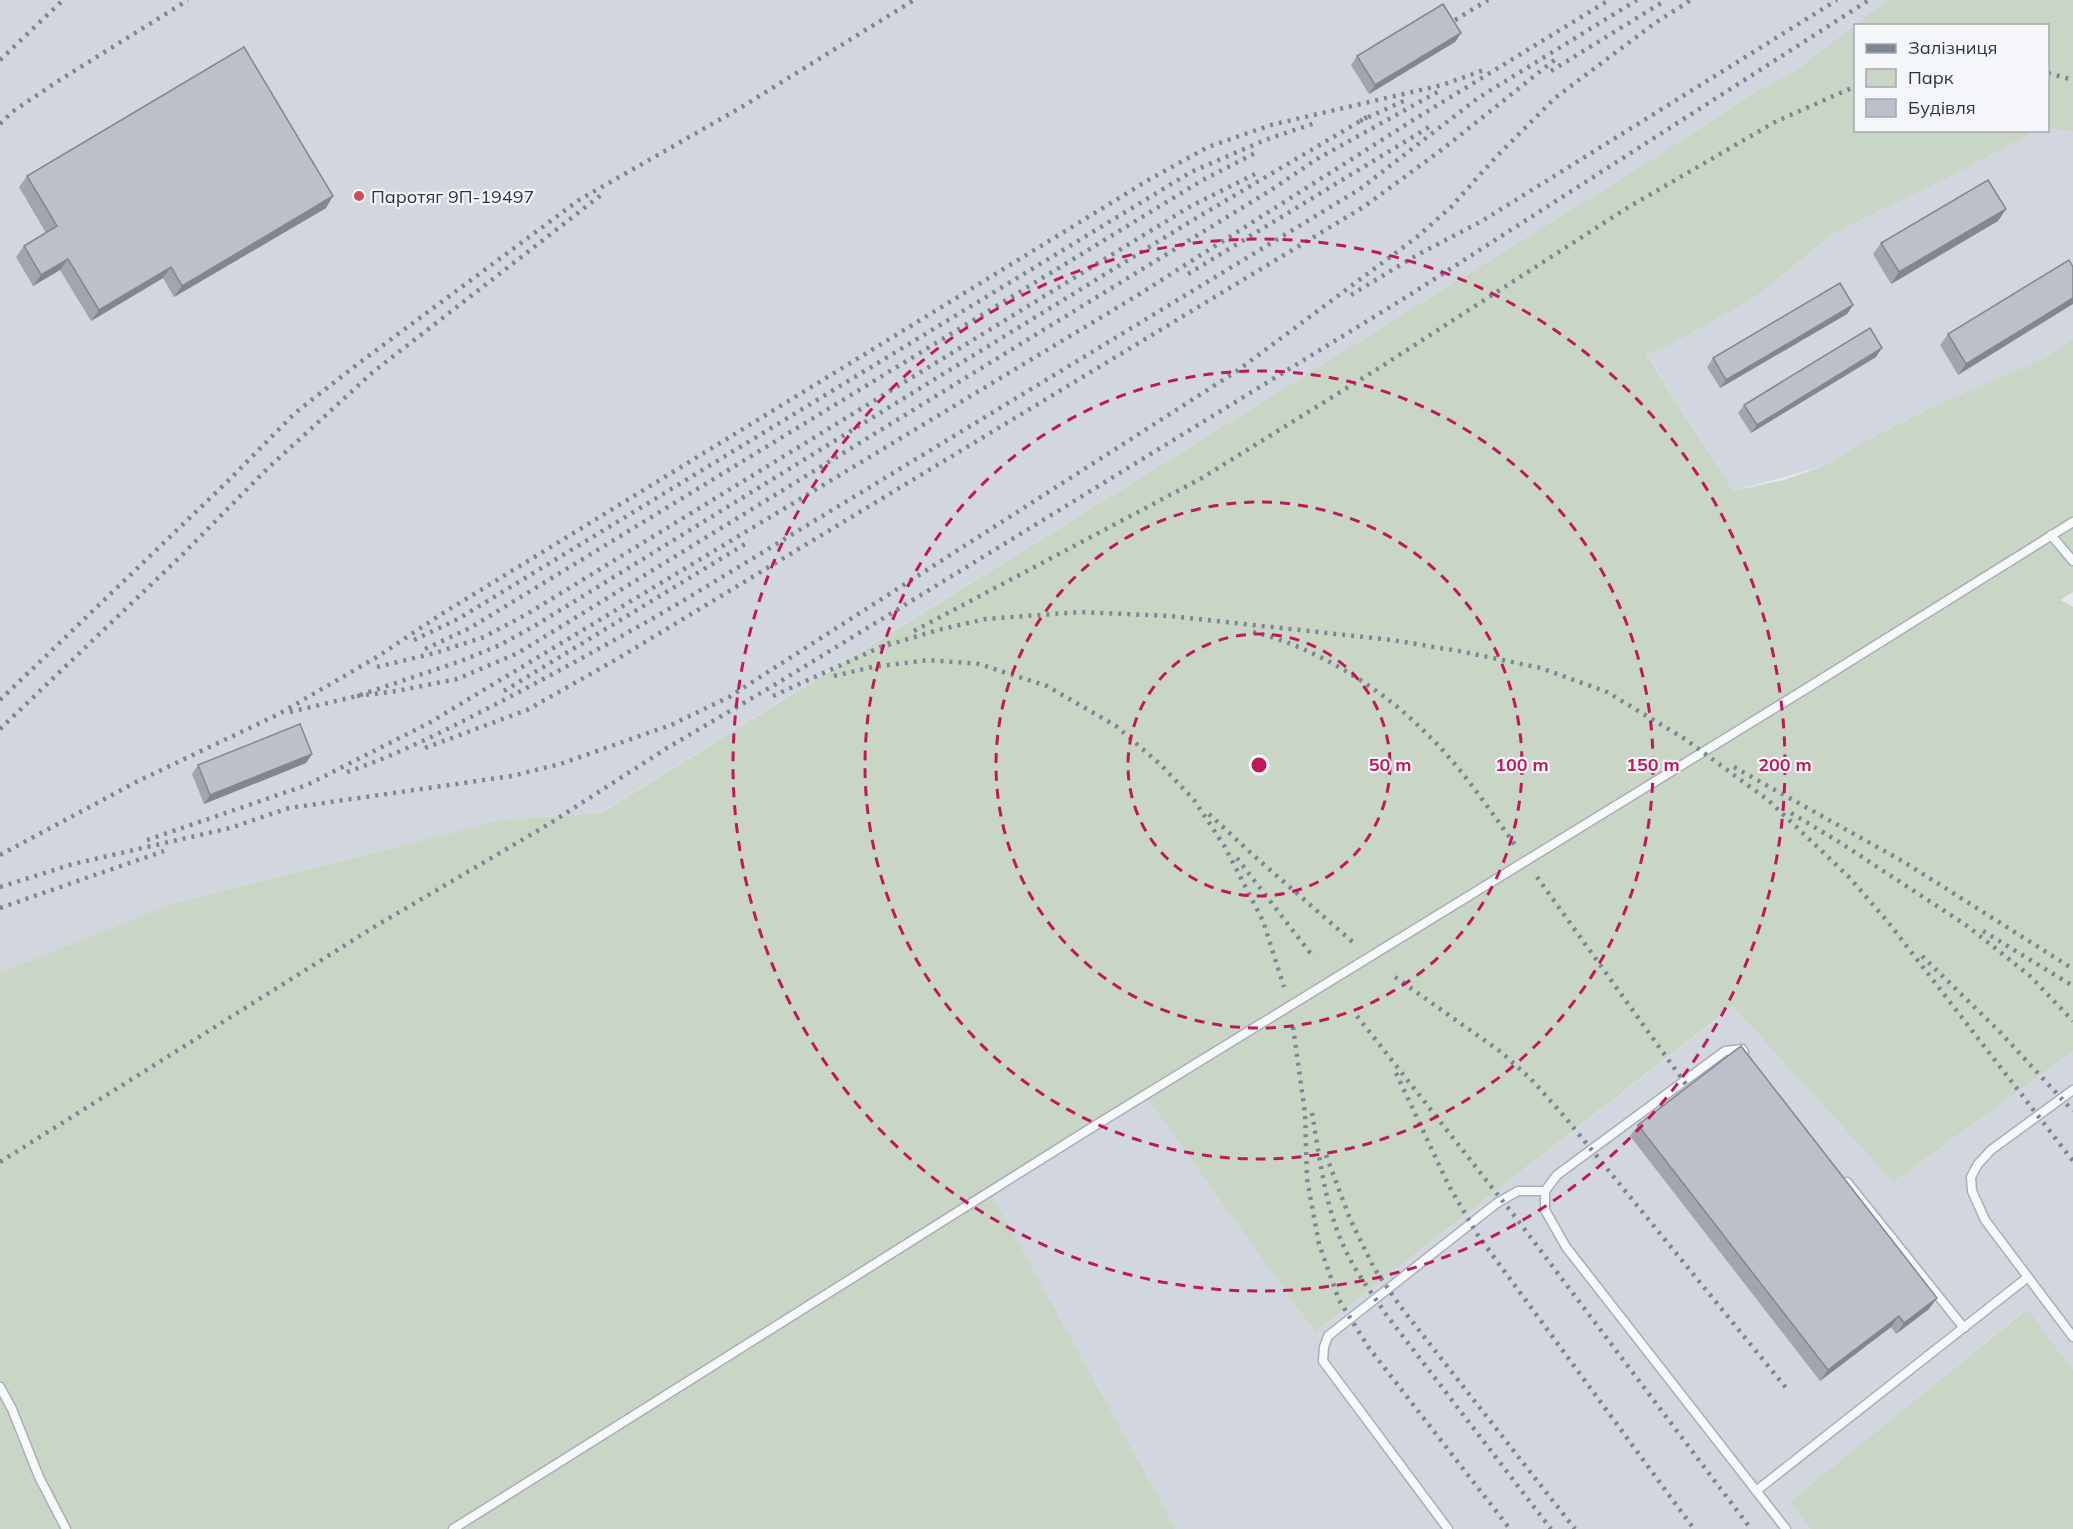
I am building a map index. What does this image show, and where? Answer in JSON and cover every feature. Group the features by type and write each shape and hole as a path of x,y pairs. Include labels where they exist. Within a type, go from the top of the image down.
{"lane":[{"path":"453,1529 1083,1133 2073,522"},
{"path":"2051,535 2073,561"},
{"path":"1748,1058 1742,1049 1725,1051 1557,1174 1545,1191 1545,1210 1566,1247 1786,1529"},
{"path":"2073,1090 1991,1150 1978,1164 1971,1177 1972,1191 1984,1220 2073,1337"},
{"path":"1840,1174 1964,1328"},
{"path":"1448,1529 1323,1361 1324,1347 1328,1336 1497,1203 1518,1191 1545,1191"},
{"path":"1756,1491 2028,1277"},
{"path":"0,1387 12,1409 39,1477 66,1529"}],"shaded area":[{"path":"0,0 1891,0 1859,24 1854,24 1854,27 1799,68 1754,93 1648,162 600,813 501,820 169,905 0,973"},
{"path":"2049,128 2073,132 2073,339 2049,356 1939,404 1871,438 1824,466 1733,491 1646,353 1670,345 1754,298 1834,233 1936,184 2034,132 2049,132"},
{"path":"1734,1006 1893,1182 2073,1051 2073,1370 2026,1309 1791,1502 1811,1529 1176,1529 990,1191 1145,1094 1315,1332"}],"green space":[{"path":"1891,0 2073,0 2073,132 2049,128 2049,24 1857,24"},
{"path":"1854,26 1854,132 2034,132 1936,184 1834,233 1754,298 1670,345 1646,354 1733,491 1784,480 1824,466 1871,438 1939,404 2049,356 2073,339 2073,592 2060,600 2073,607 2073,1051 1893,1182 1733,1006 1315,1332 1145,1095 990,1191 1176,1529 0,1529 0,973 169,905 501,820 601,813 1648,162 1754,93 1799,68"},
{"path":"2027,1309 2073,1370 2073,1529 1811,1529 1790,1502"}],"building":[{"path":"1443,4 1461,33 1375,85 1357,56"},
{"path":"244,47 333,196 182,286 171,267 99,310 68,259 41,275 24,246 57,226 27,176"},
{"path":"1988,180 2006,209 1899,272 1881,243"},
{"path":"2069,260 2073,267 2073,298 1966,364 1948,334"},
{"path":"1840,283 1853,305 1726,380 1713,358"},
{"path":"1870,328 1882,348 1757,425 1744,405"},
{"path":"300,724 312,754 210,795 198,765"},
{"path":"1741,1046 1937,1298 1904,1323 1899,1316 1828,1370 1638,1125"}],"railway":[{"path":"0,60 63,0"},
{"path":"0,124 12,112 55,83 188,0"},
{"path":"0,700 226,483 295,413 359,363 579,200 740,108 914,0"},
{"path":"1455,20 1488,0"},
{"path":"147,840 307,785 429,723 1138,295 1410,122 1609,0"},
{"path":"347,772 406,749 462,721 568,666 681,602 1360,189 1478,98 1637,0"},
{"path":"1551,71 1666,0"},
{"path":"0,887 73,864 230,828 289,808 512,776 560,764 671,725 729,697 1237,371 1417,237 1451,207 1495,158 1555,98 1655,23 1691,0"},
{"path":"1351,295 1417,255 1482,221 1837,0"},
{"path":"0,1162 374,927 549,824 667,748 776,684 1408,296 1869,0"},
{"path":"425,748 527,710 617,659 1365,206 1444,148 1557,58"},
{"path":"0,855 138,781 277,715 377,657 440,615 1150,179 1208,147 1271,125 1442,85 1484,70"},
{"path":"2049,73 2073,80"},
{"path":"914,631 1202,478 1379,368 1627,208 1775,122 1854,87"},
{"path":"357,696 457,679 518,653 1271,190 1317,159 1441,90"},
{"path":"1360,121 1406,100"},
{"path":"290,712 357,696 461,661 500,645 1193,220 1367,117"},
{"path":"414,640 458,619 1191,172 1265,140 1318,122"},
{"path":"1188,274 1429,127"},
{"path":"425,649 470,628 1201,181 1259,151"},
{"path":"377,667 435,653 484,637 527,614 1191,206 1255,174"},
{"path":"0,729 181,556 267,469 373,372 605,192"},
{"path":"504,691 750,541"},
{"path":"888,645 985,619 1080,612 1170,616 1392,640 1459,651 1541,668 1607,692 1685,739 1768,800 1848,876 1888,922 2073,1161"},
{"path":"1253,632 1301,648 1324,659 1391,702 1428,735 1452,761 1516,846"},
{"path":"773,696 896,640"},
{"path":"834,676 872,667 929,660 979,664 1047,686 1116,726 1161,765 1194,800 1225,847 1263,921 1284,987"},
{"path":"1734,767 1904,862 2073,969"},
{"path":"1791,813 1966,925 2029,975 2073,1021"},
{"path":"1209,814 1355,944"},
{"path":"0,908 164,851"},
{"path":"1237,858 1314,958"},
{"path":"1537,877 1690,1090"},
{"path":"1983,931 2073,986"},
{"path":"1922,956 1999,1031 2073,1111"},
{"path":"1395,977 1501,1052 1531,1079 1564,1116 1787,1389"},
{"path":"1357,1016 1516,1218 1751,1529"},
{"path":"1293,1027 1305,1113 1307,1179 1319,1244 1339,1300 1369,1348 1510,1529"},
{"path":"1396,1073 1449,1186 1477,1234 1694,1529"},
{"path":"1312,1113 1328,1201 1339,1235 1354,1267 1385,1313 1551,1529"},
{"path":"1326,1155 1350,1219 1374,1268 1400,1306 1575,1529"}],"place":[{"name":"Паротяг 9П-19497","path":"359,196"}]}
